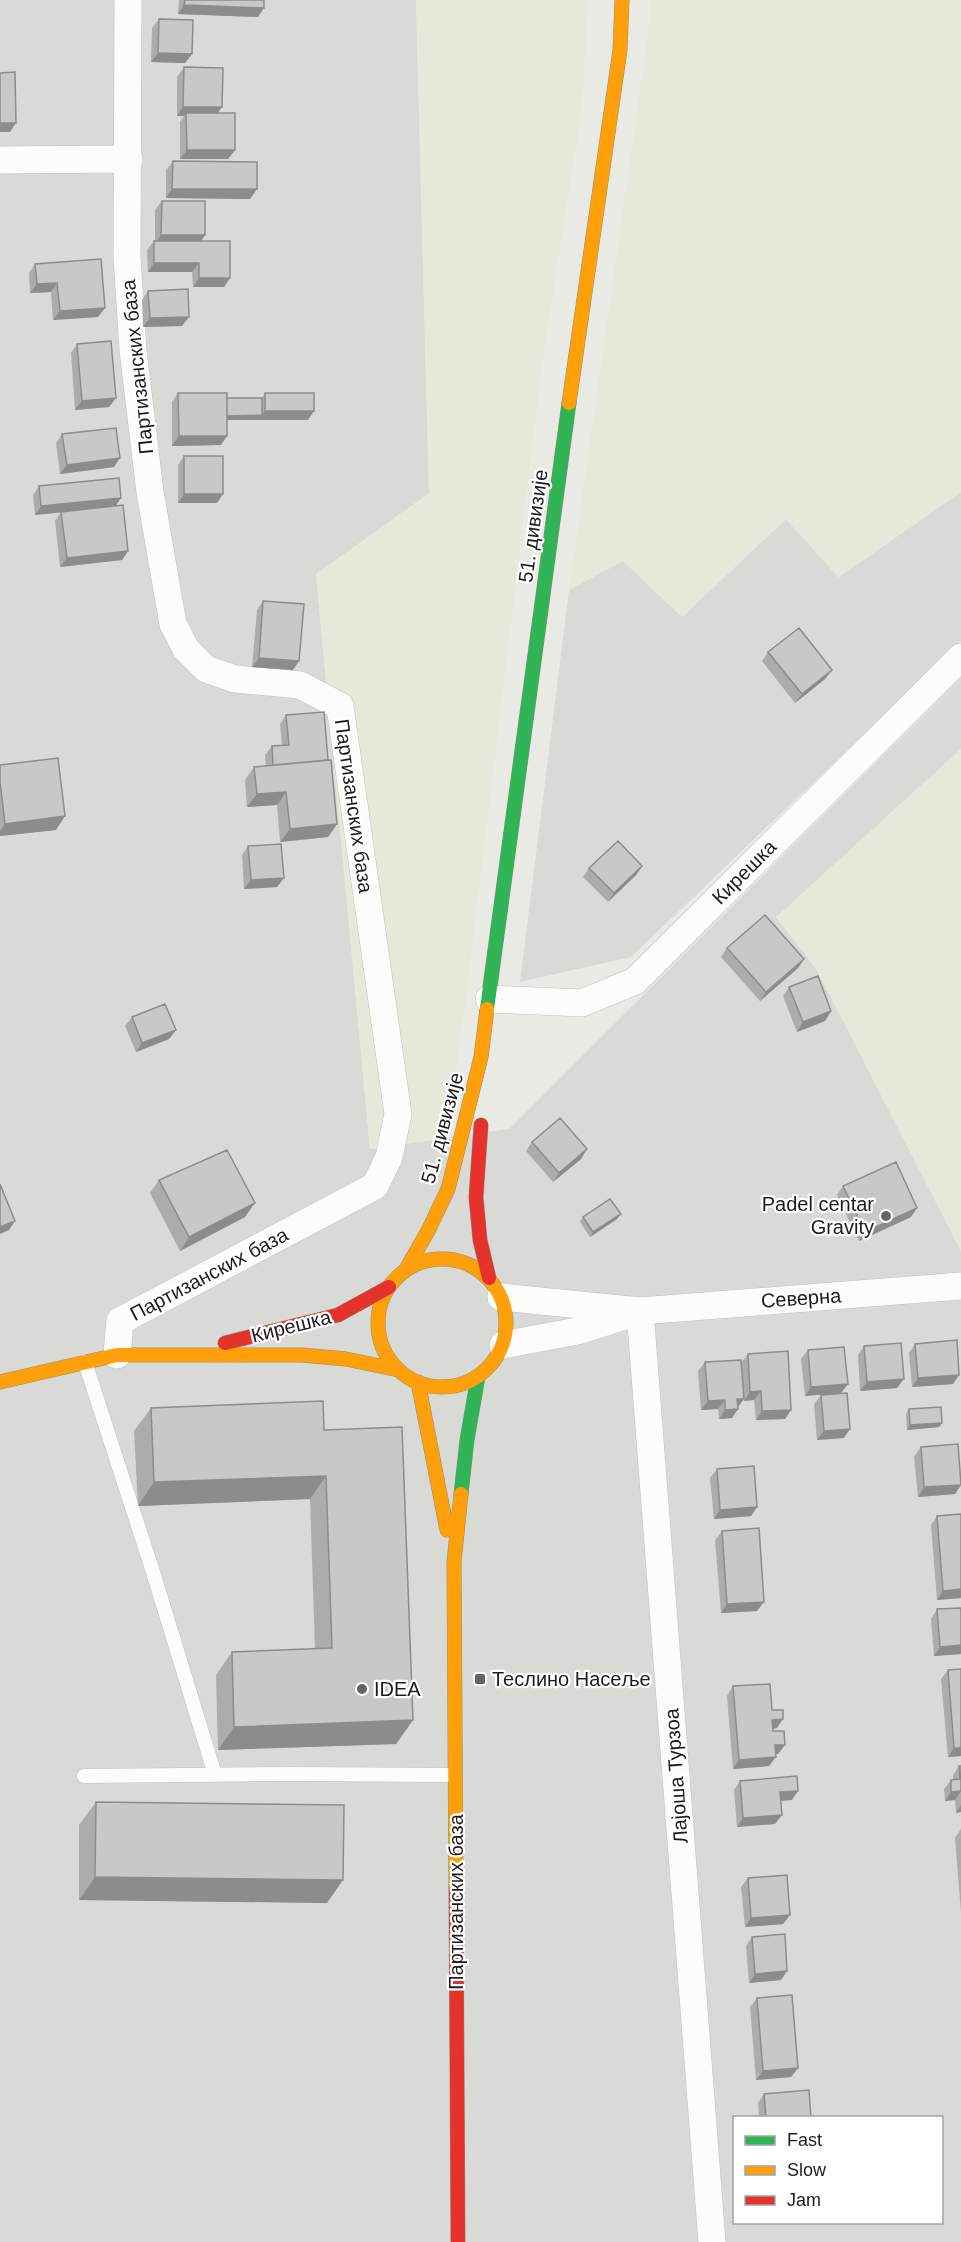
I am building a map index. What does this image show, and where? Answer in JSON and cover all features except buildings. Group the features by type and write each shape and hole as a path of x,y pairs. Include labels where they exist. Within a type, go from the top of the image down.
{"street":[{"name":"Партизанских база","path":"117,1355 120,1321 375,1186 389,1157 398,1114 340,706 300,685 235,679 206,669 186,649 173,624 150,492 133,350 127,257 128,0"},
{"name":"51. дивизије","path":"405,1271 448,1189 481,1057 575,361 620,50 622,0"},
{"path":"0,160 129,159"},
{"name":"Кирешка","path":"489,999 582,1003 635,981 961,657"},
{"name":"51. дивизије","path":"481,1057 481,1122 476,1197 480,1240 495,1288"},
{"path":"448,1259 470,1265 495,1288 507,1321 503,1345 493,1363 478,1377 454,1386 442,1387 418,1382 399,1370 385,1352 378,1330 380,1308 389,1287 405,1271 425,1261 448,1259"},
{"name":"Северна","path":"503,1345 577,1331 640,1311 961,1286"},
{"name":"Кирешка","path":"189,1353 338,1315 389,1287"},
{"name":"Северна","path":"495,1288 640,1311"},
{"name":"Лајоша Турзоа","path":"640,1311 712,2242"},
{"name":"Кирешка","path":"0,1382 117,1355 189,1353 335,1358 399,1370"},
{"name":"Партизанских база","path":"458,2242 454,1562 467,1440 478,1377"},
{"name":"Партизанских база","path":"418,1382 454,1562"}],"lane":[{"path":"85,1362 157,1584 215,1774"},
{"path":"84,1776 455,1775"}],"shaded area":[{"path":"0,0 416,0 429,494 316,574 370,1149 509,1129 961,678 961,749 777,917 817,970 961,1251 961,2242 0,2242"},
{"path":"961,492 961,641 631,957 520,982 569,590 623,561 682,617 786,519 839,577"}],"green space":[{"path":"416,0 588,0 582,109 544,350 447,1138 370,1149 316,574 429,493"},
{"path":"650,0 961,0 961,492 838,577 786,519 682,617 623,561 569,590 650,19"},
{"path":"961,749 961,1251 817,970 776,917"}],"traffic: fast":[{"path":"487,1009 569,403"},
{"path":"461,1494 467,1440 478,1377"}],"traffic: slow":[{"path":"569,403 620,50 622,0"},
{"path":"405,1271 448,1189 481,1057 487,1009"},
{"path":"442,1259 467,1264 487,1278 501,1298 506,1323 501,1348 487,1368 467,1382 442,1387 417,1382 397,1368 383,1348 378,1323 383,1298 397,1278 417,1264 442,1259"},
{"path":"0,1382 117,1355 302,1355 346,1359 399,1370"},
{"path":"418,1382 447,1530"},
{"path":"456,1890 454,1562 461,1494"}],"traffic: jam":[{"path":"481,1125 476,1197 480,1240 489,1278"},
{"path":"225,1343 338,1315 389,1287"},
{"path":"456,1890 458,2242"}],"place":[{"name":"Padel centar Gravity","path":"886,1216"},
{"name":"Теслино Насеље","path":"480,1679"},
{"name":"IDEA","path":"362,1689"}]}
